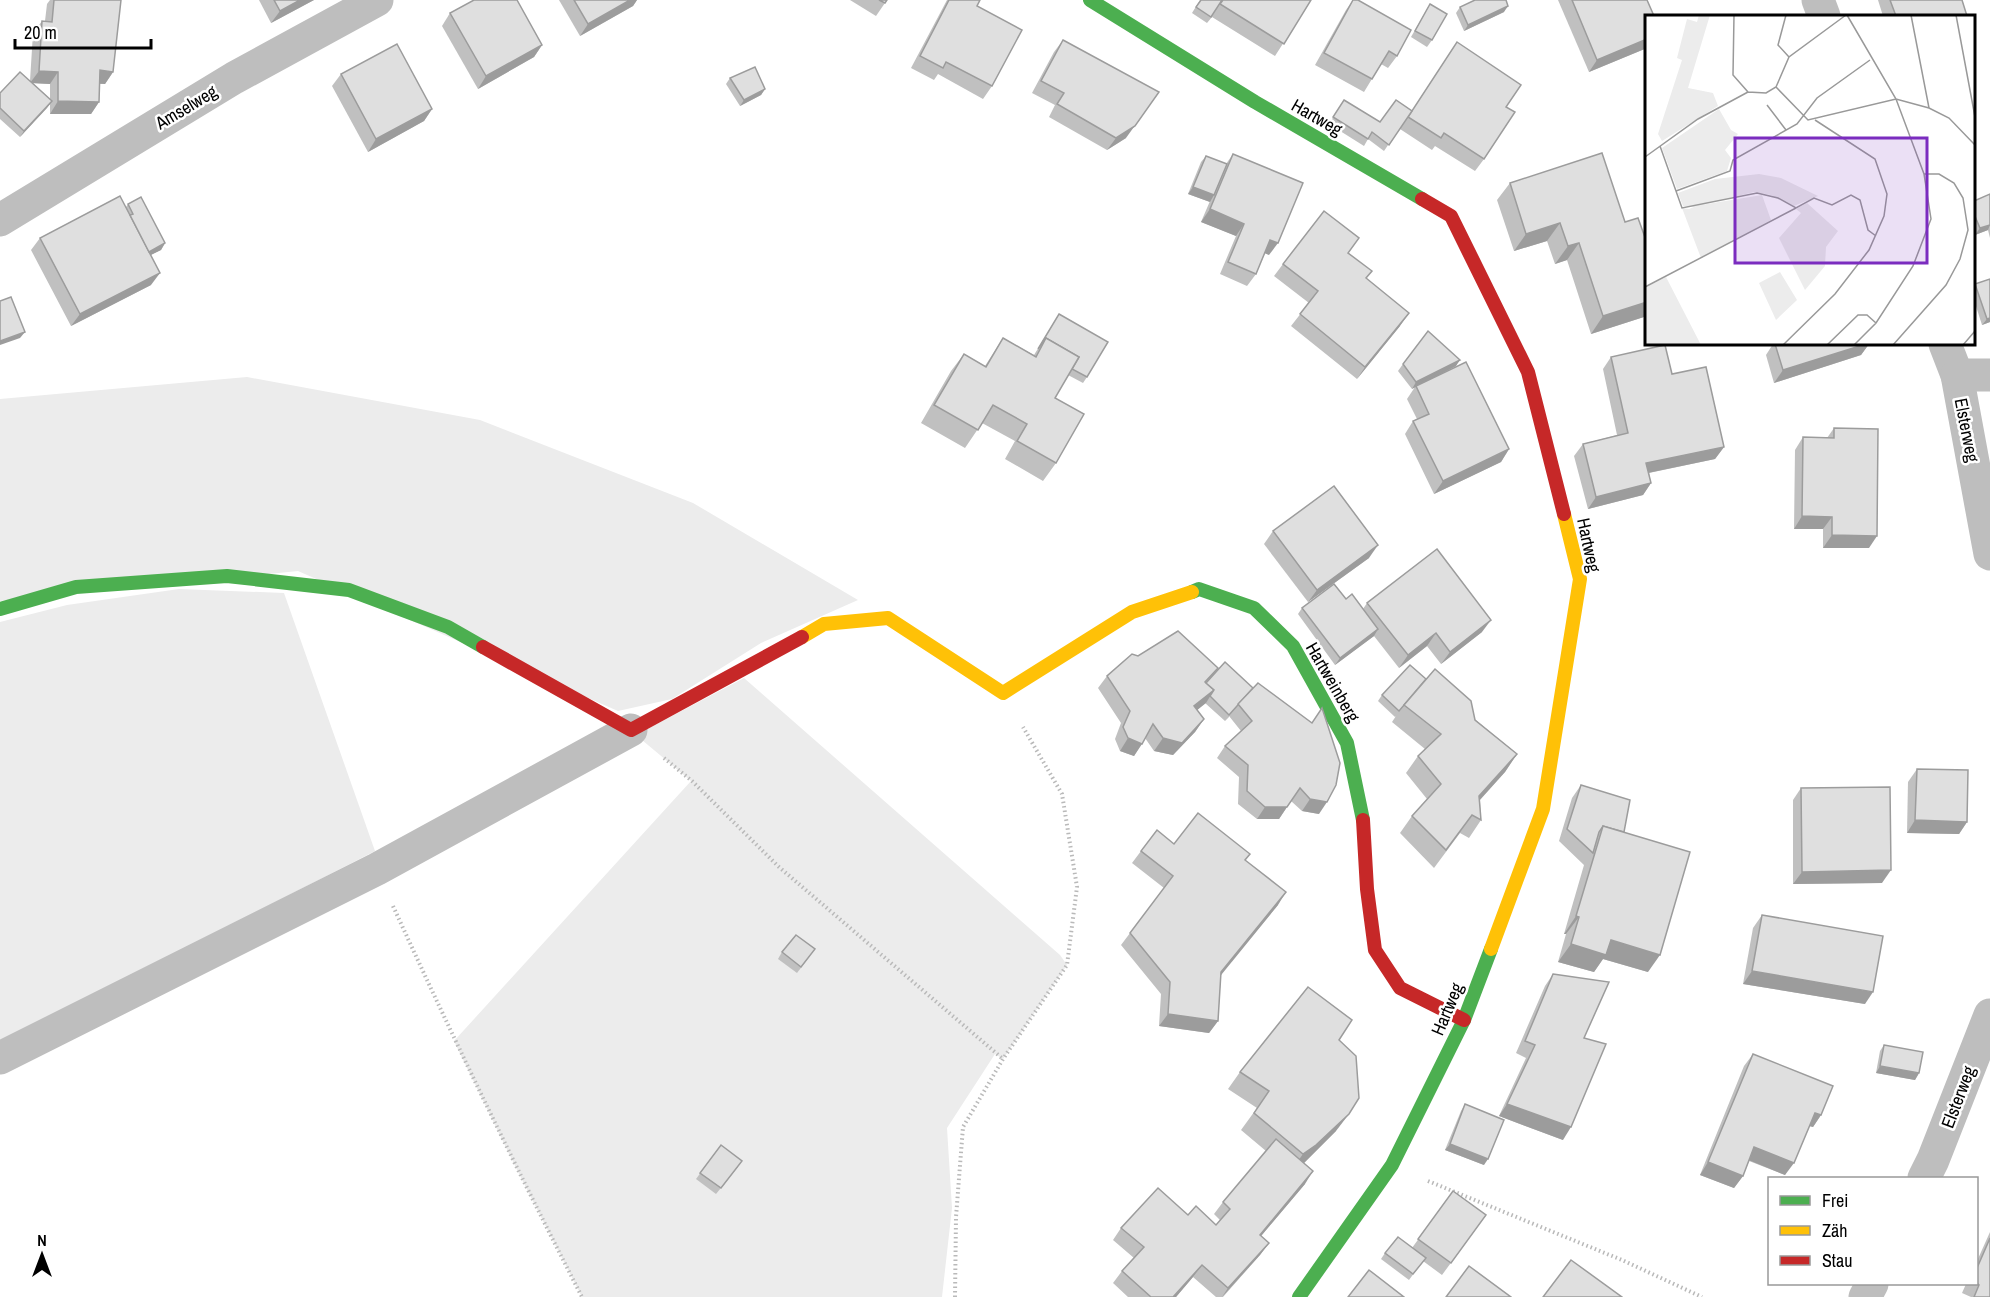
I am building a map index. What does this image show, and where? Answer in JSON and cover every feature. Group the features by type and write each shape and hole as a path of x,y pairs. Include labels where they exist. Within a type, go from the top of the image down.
{"street":[{"name":"Amselweg","path":"0,220 234,78 377,0"},
{"name":"Hartweg","path":"1090,0 1255,102 1451,216 1528,372 1580,579 1543,809 1464,1020 1392,1166 1299,1297"},
{"path":"1818,0 1824,15"},
{"name":"Elsterweg","path":"1945,345 1957,375 1990,554"},
{"path":"1957,375 1990,375"},
{"path":"0,609 76,587 227,576 349,590 448,627 631,730"},
{"name":"Hartweinberg","path":"1003,693 1132,612 1199,589 1254,608 1293,646 1347,743 1362,811 1367,889 1375,950 1400,988 1464,1020"},
{"path":"0,1058 377,869 824,624 888,618 1003,693"},
{"name":"Elsterweg","path":"1925,1177 1990,1015"}],"path":[{"path":"955,1297 956,1217 963,1127 1003,1059 1067,965 1077,886 1062,794 1003,693"},
{"path":"631,730 692,781 779,867 1003,1059"},
{"path":"377,869 454,1041 582,1297"},
{"path":"1392,1166 1622,1260 1702,1297"}],"shaded area":[{"path":"247,377 480,420 693,503 858,600 761,643 672,699 618,711 298,571 0,601 0,399"},
{"path":"179,589 284,593 375,851 0,1043 0,622 67,605"},
{"path":"744,678 1060,955 1067,965 1003,1059 995,1054 947,1128 952,1208 942,1297 582,1297 454,1041 691,781 636,735"}],"building":[{"path":"54,0 121,0 113,72 100,70 99,102 58,101 58,72 39,71 42,21 52,22"},
{"path":"274,0 300,0 280,11"},
{"path":"474,0 517,0 542,45 486,76 450,13"},
{"path":"574,0 630,0 588,24"},
{"path":"949,0 980,0 977,6 1022,30 992,86 946,62 943,68 920,56"},
{"path":"1201,0 1222,0 1211,17 1196,7"},
{"path":"1223,0 1311,0 1284,44 1220,4"},
{"path":"1353,0 1358,0 1411,30 1397,56 1389,51 1372,79 1324,53"},
{"path":"1475,0 1506,0 1508,6 1468,25 1460,7"},
{"path":"1572,0 1647,0 1654,15 1645,15 1645,40 1597,60"},
{"path":"1890,0 1962,0 1967,15 1896,15"},
{"path":"1430,4 1447,14 1432,40 1415,31"},
{"path":"1063,40 1159,92 1135,126 1116,138 1057,104 1064,93 1041,81"},
{"path":"1457,42 1521,85 1506,107 1515,112 1484,159 1444,133 1441,138 1408,117"},
{"path":"397,44 432,109 376,139 341,74"},
{"path":"755,67 765,89 744,100 730,78"},
{"path":"20,72 52,101 24,131 0,108 0,93"},
{"path":"1344,100 1380,122 1396,100 1412,111 1389,145 1372,132 1368,139 1333,117"},
{"path":"1602,153 1625,222 1638,218 1645,237 1645,303 1603,316 1579,243 1568,246 1560,223 1526,234 1510,183"},
{"path":"1233,154 1303,183 1278,243 1270,240 1256,274 1228,262 1244,224 1210,209"},
{"path":"1206,156 1227,164 1214,195 1193,187"},
{"path":"1990,194 1990,225 1980,228 1975,216 1975,201"},
{"path":"120,196 160,273 80,314 40,238"},
{"path":"141,197 165,243 149,252 130,215 133,214 128,204"},
{"path":"1324,211 1359,238 1348,253 1372,271 1366,278 1409,313 1365,367 1300,314 1318,291 1283,264"},
{"path":"1990,279 1990,318 1987,319 1975,284"},
{"path":"11,297 25,332 0,341 0,301"},
{"path":"1059,314 1108,342 1087,377 1072,369 1079,357 1046,338 1038,349"},
{"path":"1428,331 1460,360 1416,382 1403,364"},
{"path":"1003,338 1036,357 1046,338 1079,357 1055,398 1084,414 1056,463 1017,441 1027,424 993,405 978,430 934,405 964,354 986,367"},
{"path":"1665,345 1672,374 1706,367 1724,447 1646,463 1651,483 1596,497 1583,444 1628,433 1611,357"},
{"path":"1775,345 1863,345 1783,370"},
{"path":"1466,362 1509,449 1443,481 1413,421 1429,414 1416,386"},
{"path":"1834,428 1878,429 1877,536 1832,535 1832,517 1802,516 1803,437 1834,438"},
{"path":"1334,486 1378,545 1317,590 1273,531"},
{"path":"1437,549 1491,620 1450,652 1436,633 1408,655 1367,603"},
{"path":"1334,584 1346,599 1352,594 1378,629 1340,658 1302,608"},
{"path":"1178,631 1218,668 1205,682 1214,690 1194,706 1204,719 1182,743 1163,738 1153,724 1142,744 1128,738 1123,727 1130,711 1107,676 1132,654 1138,656"},
{"path":"1225,662 1253,688 1229,715 1210,696 1214,690 1206,683"},
{"path":"1410,665 1426,679 1399,711 1382,695"},
{"path":"1435,669 1471,701 1475,720 1517,754 1479,796 1481,820 1472,815 1446,850 1412,816 1441,784 1418,756 1441,734 1404,705"},
{"path":"1258,683 1312,723 1322,708 1340,763 1336,785 1327,802 1310,799 1300,788 1287,807 1265,807 1247,791 1248,765 1225,746 1252,721 1238,704"},
{"path":"1917,769 1968,770 1967,822 1915,820"},
{"path":"1581,785 1630,800 1624,832 1603,826 1593,853 1567,829"},
{"path":"1890,787 1891,870 1802,872 1801,788"},
{"path":"1198,813 1250,854 1245,860 1286,892 1221,972 1218,1021 1168,1014 1170,982 1130,933 1173,876 1141,851 1157,830 1174,844"},
{"path":"1603,826 1690,852 1660,955 1611,940 1606,955 1571,944 1579,917 1576,916"},
{"path":"1762,915 1883,936 1873,992 1752,971"},
{"path":"796,935 815,949 801,967 782,952"},
{"path":"1553,974 1609,982 1584,1038 1606,1044 1571,1127 1507,1104 1535,1045 1525,1041"},
{"path":"1308,987 1352,1020 1339,1040 1356,1056 1359,1098 1349,1114 1303,1154 1254,1113 1269,1091 1240,1072"},
{"path":"1884,1045 1923,1052 1919,1073 1880,1066"},
{"path":"1753,1054 1833,1086 1821,1115 1815,1113 1794,1163 1754,1147 1743,1176 1708,1162"},
{"path":"1465,1104 1504,1120 1488,1159 1450,1144"},
{"path":"1276,1139 1313,1171 1260,1235 1269,1243 1228,1288 1202,1265 1173,1297 1151,1297 1122,1271 1144,1247 1121,1228 1158,1188 1188,1215 1196,1206 1216,1225 1230,1209 1223,1202"},
{"path":"721,1145 742,1161 721,1188 700,1173"},
{"path":"1453,1191 1486,1215 1451,1263 1418,1239"},
{"path":"1398,1237 1426,1258 1413,1274 1385,1253"},
{"path":"1990,1238 1990,1297 1974,1297 1979,1285 1978,1266"},
{"path":"1571,1260 1622,1297 1543,1297"},
{"path":"1469,1266 1511,1297 1446,1297"},
{"path":"1369,1270 1404,1297 1348,1297"}],"traffic: fast":[{"path":"1090,0 1255,102 1422,199"},
{"path":"0,609 76,587 227,576 349,590 448,627 483,647"},
{"path":"1192,592 1199,589 1254,608 1293,646 1347,743 1363,820"},
{"path":"1299,1297 1392,1165 1464,1020 1491,949"}],"traffic: slow":[{"path":"1491,949 1543,809 1580,579 1564,514"},
{"path":"802,637 824,624 888,618 1003,693 1132,612 1192,592"}],"traffic: jam":[{"path":"1422,199 1451,216 1528,372 1564,514"},
{"path":"483,647 631,730 802,637"},
{"path":"1363,820 1367,889 1375,950 1400,988 1464,1020"}]}
